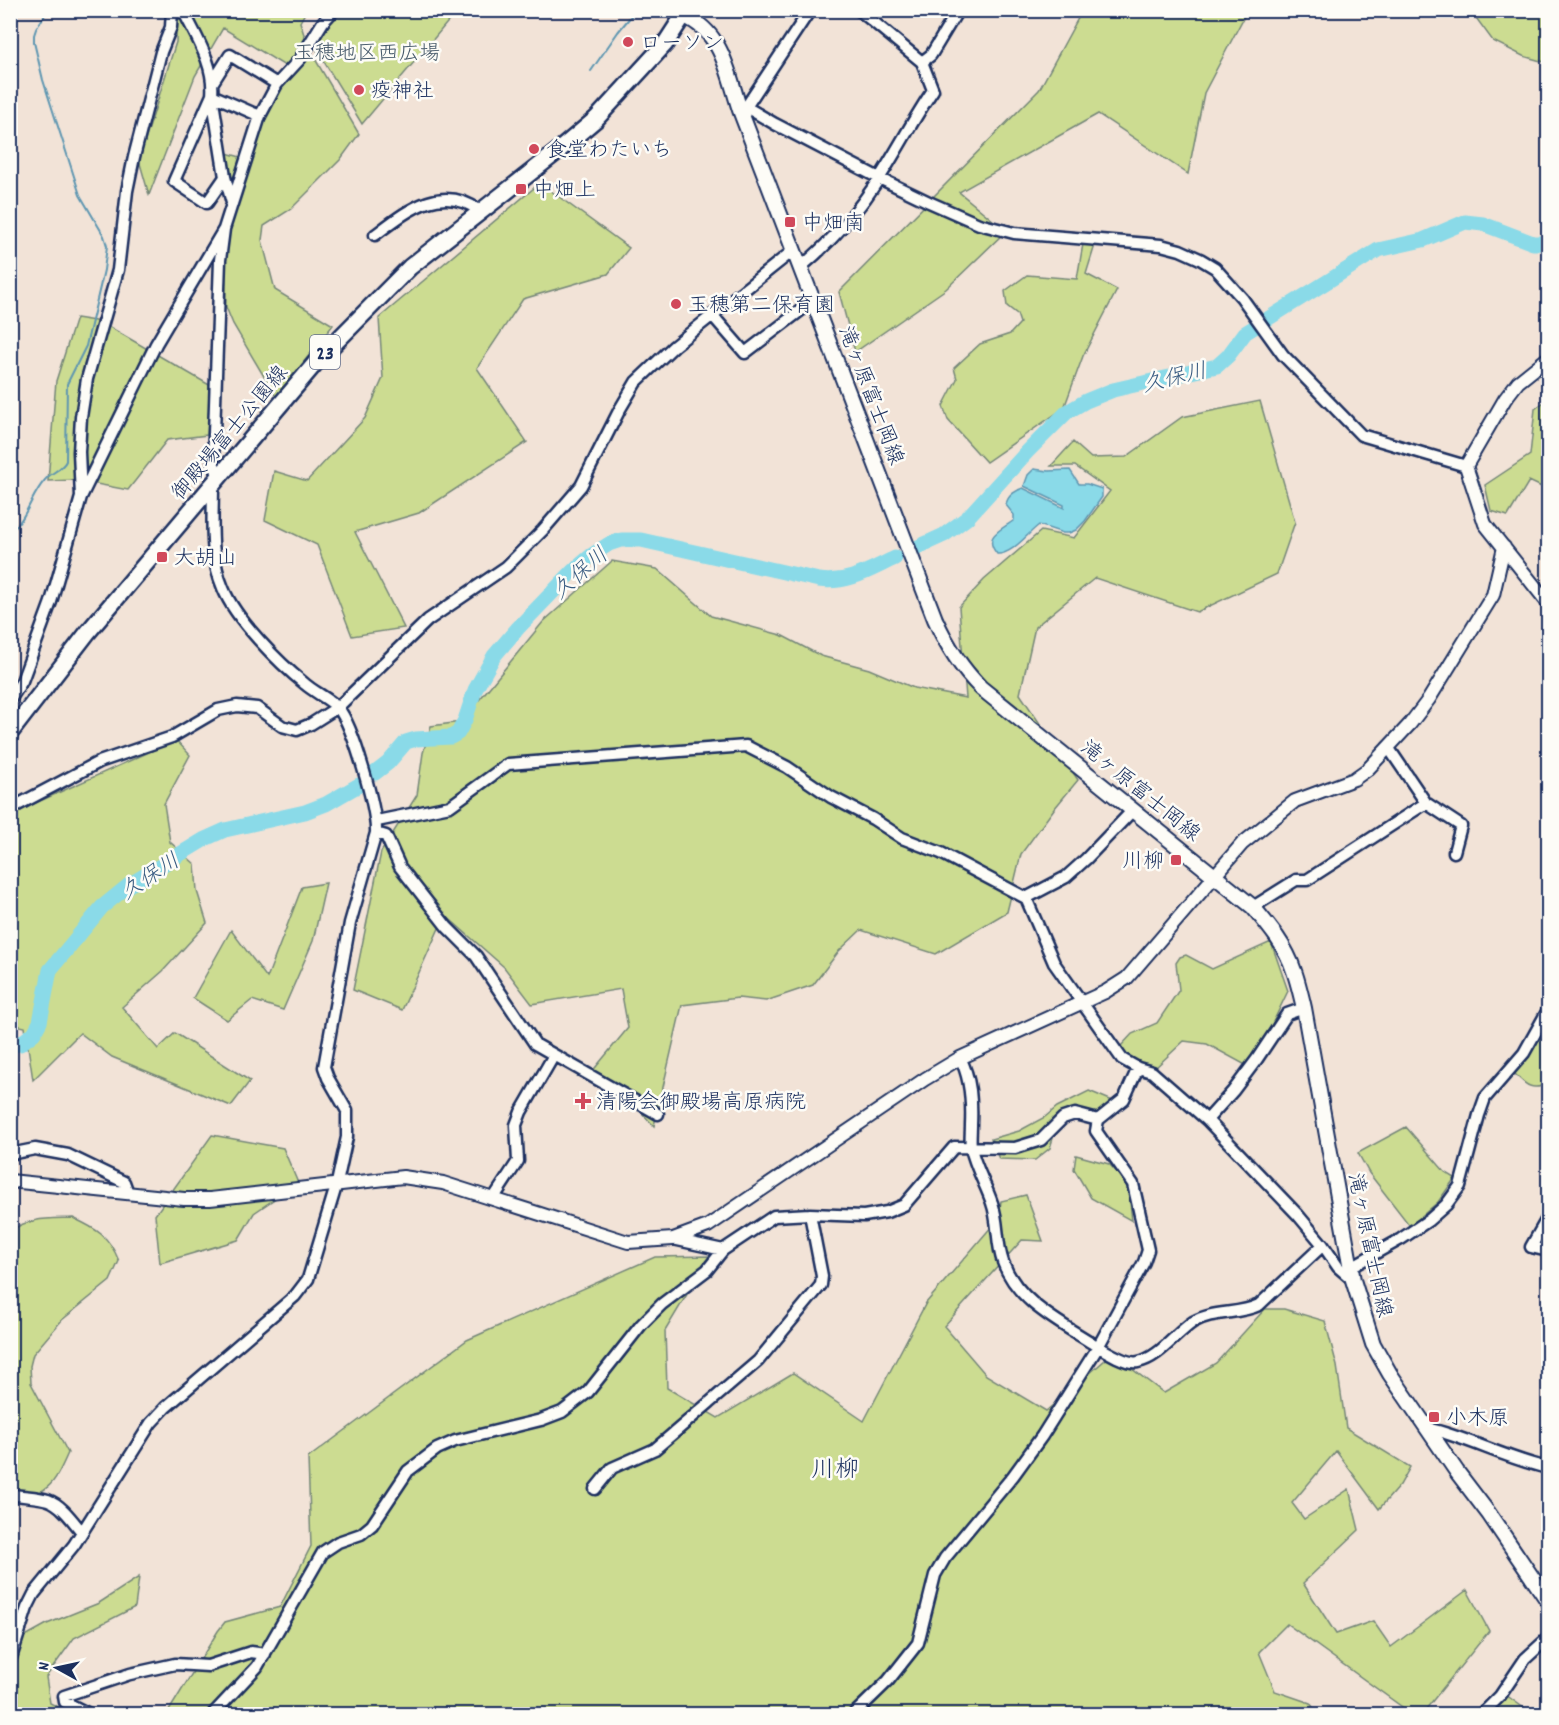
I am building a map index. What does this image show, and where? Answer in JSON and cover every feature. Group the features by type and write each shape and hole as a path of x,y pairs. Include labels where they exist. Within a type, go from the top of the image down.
{"main road":[{"name":"滝ヶ原富士岡線","path":"681,12 704,27 717,43 813,301 946,645 958,663 981,688 1253,907 1286,952 1294,970 1304,1008 1352,1274 1373,1344 1390,1374 1548,1600"},
{"name":"御殿場富士公園線","path":"10,733 88,632 318,360 410,267 596,119 665,45 681,12"}],"street":[{"path":"81,497 79,452 81,417 87,379 118,270 127,191 134,157 161,52 171,27 172,10"},
{"path":"183,10 206,56 213,82 212,95 225,177 232,204"},
{"path":"10,1661 27,1608 34,1594 74,1545 151,1423 165,1408 296,1296 308,1280 337,1184 347,1137 347,1111 324,1067 350,923 376,833 377,821 362,765 346,721 338,707 304,684 256,637 223,590 213,558 216,481 213,462 220,260 224,229 260,116 277,84 300,59 323,22 334,10"},
{"path":"810,10 743,109 879,178 979,224 1014,233 1139,243 1180,250 1200,259 1215,268 1256,316 1283,355 1361,435 1466,466"},
{"path":"801,267 849,219 879,178 933,90 922,62 859,10"},
{"path":"922,62 932,55 958,10"},
{"path":"213,82 230,56 277,84"},
{"path":"212,95 260,116"},
{"path":"212,95 174,181 207,202 225,177"},
{"path":"375,235 410,209 424,202 454,199 467,202 480,211"},
{"path":"10,700 22,681 51,603 81,497 156,344 224,229"},
{"path":"10,809 99,762 172,737 218,710 237,706 257,708 282,726 297,730 312,724 338,707 428,620 494,576 522,551 580,486 636,382 674,346 794,250"},
{"path":"713,316 745,353 813,301"},
{"path":"1548,358 1518,382 1505,399 1466,466 1485,524 1548,603"},
{"path":"673,1239 708,1226 925,1079 960,1058 1106,992 1127,978 1242,844 1284,808 1310,795 1354,779 1368,769 1410,724 1429,699 1493,595 1504,547"},
{"path":"377,821 450,806 508,764 746,746 787,767 831,797 873,819 902,838 941,853 1026,898 1054,963 1122,1059 1138,1068 1152,1072 1207,1120 1298,1215 1338,1267 1352,1274 1429,1220 1446,1205 1460,1186 1485,1098 1524,1053 1548,1010"},
{"path":"1388,747 1426,803 1461,826 1454,852"},
{"path":"1253,907 1296,880 1307,880 1426,803"},
{"path":"1026,898 1066,877 1132,810"},
{"path":"376,833 386,836 400,867 447,927 476,956 535,1044 658,1114"},
{"path":"1207,1120 1257,1059 1287,1014 1304,1008"},
{"path":"493,1199 518,1161 516,1125 521,1112 554,1055"},
{"path":"960,1058 966,1070 972,1105 971,1147 993,1206 1002,1261 1027,1298 1055,1320 1098,1347 1124,1360 1136,1363 1151,1357 1195,1321 1217,1314 1249,1310 1259,1305 1323,1245"},
{"path":"854,1714 888,1681 918,1642 935,1575 945,1558 1013,1476 1042,1436 1098,1347 1144,1262 1148,1250 1133,1184 1096,1131 1098,1120 1124,1099 1138,1068"},
{"path":"213,1714 265,1654 322,1552 338,1542 362,1534 372,1525 408,1471 437,1449 455,1441 542,1420 562,1412 588,1392 641,1325 662,1304 707,1270 723,1250 774,1216 810,1214 864,1216 896,1209 904,1205 954,1147 1015,1148 1041,1140 1063,1118 1075,1114 1098,1120"},
{"path":"10,1154 35,1149 68,1155 124,1182 128,1193"},
{"path":"10,1181 184,1199 210,1199 404,1177 443,1183 628,1242 673,1239 723,1250"},
{"path":"595,1489 612,1468 655,1449 758,1361 821,1285 822,1276 810,1214"},
{"path":"1548,1217 1531,1247 1548,1251"},
{"path":"1427,1428 1548,1468"},
{"path":"10,1494 26,1498 47,1499 59,1506 82,1532"},
{"path":"1482,1714 1500,1696 1525,1659 1548,1638"},
{"path":"88,1714 65,1702 64,1696 130,1674 175,1664 208,1666 251,1652 265,1654"}],"green space":[{"path":"177,11 306,11 300,22 308,47 359,134 340,160 291,209 264,226 262,240 275,290 333,325 276,397 233,324 226,307 225,262 229,217 272,101 290,69 223,28 195,76 149,195 139,160 176,42"},
{"name":"玉穂地区西広場","path":"341,11 457,11 362,124 315,47 328,25"},
{"path":"1082,11 1247,11 1204,93 1188,174 1098,114 959,192 1006,231 946,289 855,352 839,292 1039,90"},
{"path":"1471,11 1548,11 1548,63 1523,56 1493,41"},
{"path":"223,152 244,158 232,198"},
{"path":"540,183 629,248 608,274 523,299 477,368 527,442 419,513 355,532 404,628 352,636 317,545 265,520 274,471 307,481 365,418 383,378 379,318"},
{"path":"1084,238 1095,245 1086,274 1117,290 1083,356 1064,408 986,462 948,420 943,406 957,379 954,368 980,344 1010,334 1020,323 1017,314 1007,306 1005,291 1027,275 1077,279"},
{"path":"76,318 101,322 211,386 207,435 167,440 128,490 75,480 48,481 56,381"},
{"path":"1548,399 1548,490 1529,481 1508,516 1491,511 1485,485 1530,455 1535,409"},
{"path":"1260,401 1295,522 1277,574 1197,612 1095,578 1035,627 1020,694 1078,780 1021,854 1007,912 936,954 861,930 839,951 813,985 766,1001 738,998 682,1005 654,1126 624,1094 586,1079 628,1028 621,989 532,1004 504,967 445,915 402,1010 353,990 381,852 417,795 423,753 431,726 461,722 543,622 612,561 657,569 711,616 781,635 821,656 869,669 914,688 966,698 959,607 984,580 1041,531 1074,538 1110,491 1075,466 1051,466 1073,442 1091,458 1126,457 1182,417"},
{"path":"176,740 190,755 164,804 170,842 195,864 197,891 207,923 163,971 122,1007 158,1049 175,1033 250,1081 231,1106 112,1057 80,1033 33,1080 25,1027 11,1024 11,814"},
{"path":"326,883 313,941 283,1010 252,1000 227,1020 193,998 231,930 267,978 302,887"},
{"path":"1271,942 1288,991 1251,1068 1207,1044 1184,1041 1154,1069 1120,1056 1120,1047 1132,1034 1157,1023 1179,990 1176,963 1180,957 1186,955 1212,969"},
{"path":"1548,1018 1548,1083 1532,1087 1524,1083 1513,1072"},
{"path":"1089,1091 1115,1102 1098,1115 1057,1125 1050,1148 1035,1160 999,1159 991,1139 1019,1131 1045,1117 1057,1107"},
{"path":"1406,1127 1445,1172 1455,1178 1438,1202 1410,1226 1369,1173 1358,1153"},
{"path":"212,1135 283,1148 298,1183 254,1213 238,1240 160,1263 155,1215"},
{"path":"1076,1155 1109,1164 1128,1183 1132,1221 1091,1198 1074,1169"},
{"path":"1026,1195 1043,1241 1022,1240 944,1326 986,1375 1046,1411 1112,1354 1164,1393 1216,1363 1265,1309 1284,1309 1325,1321 1337,1366 1346,1428 1410,1467 1400,1485 1379,1509 1336,1451 1292,1503 1304,1519 1349,1489 1359,1530 1303,1583 1336,1634 1373,1621 1391,1647 1467,1590 1489,1631 1422,1714 1412,1714 1287,1624 1259,1652 1275,1691 1310,1703 1318,1714 167,1714 225,1622 280,1607 311,1546 308,1458 467,1340 655,1257 710,1256 665,1331 667,1388 718,1418 793,1373 864,1421 926,1303 999,1218 1001,1201"},
{"path":"73,1218 101,1234 111,1245 119,1261 110,1281 62,1320 33,1354 30,1366 31,1383 68,1453 58,1474 48,1487 33,1494 11,1499 11,1231 32,1221"},
{"path":"139,1577 135,1607 74,1638 46,1677 50,1703 72,1714 11,1714 11,1644 47,1624 99,1603"},
{"path":"1506,1695 1532,1714 1489,1714"}],"water":[{"path":"1034,469 1070,470 1079,484 1102,489 1102,497 1076,530 1063,533 1039,525 1014,547 997,554 993,547 993,537 1014,520 1014,515 1006,505 1014,492 1023,488 1064,508 1064,505 1024,486 1028,475"}],"waterway":[{"path":"10,532 21,520 47,477 62,467 66,461 67,384 86,346 104,270 107,246 104,236 80,195 43,80 34,35 48,10"},
{"path":"591,71 636,10"},
{"name":"久保川","path":"918,547 944,535 967,518 1067,412 1113,390 1217,366 1228,356 1245,333 1378,250 1423,240 1465,222 1483,224 1533,243 1548,243"},
{"name":"久保川","path":"375,773 388,763 406,742 416,739 451,737 458,733 475,690 494,656 573,571 609,544 621,540 641,540 830,581 858,575 895,558"},
{"name":"久保川","path":"10,1045 20,1044 34,1033 40,1022 50,970 102,907 129,885 205,839 225,830 305,812 326,804 359,785"}],"place":[{"name":"ローソン","path":"628,42"},
{"name":"疫神社","path":"359,90"},
{"name":"食堂わたいち","path":"534,149"},
{"name":"中畑上","path":"521,189"},
{"name":"中畑南","path":"790,222"},
{"name":"玉穂第二保育園","path":"676,304"},
{"name":"大胡山","path":"162,557"},
{"name":"川柳","path":"1176,860"},
{"name":"清陽会御殿場高原病院","path":"583,1101"},
{"name":"小木原","path":"1434,1417"}],"district":[{"name":"川柳","path":"835,1468"}]}
